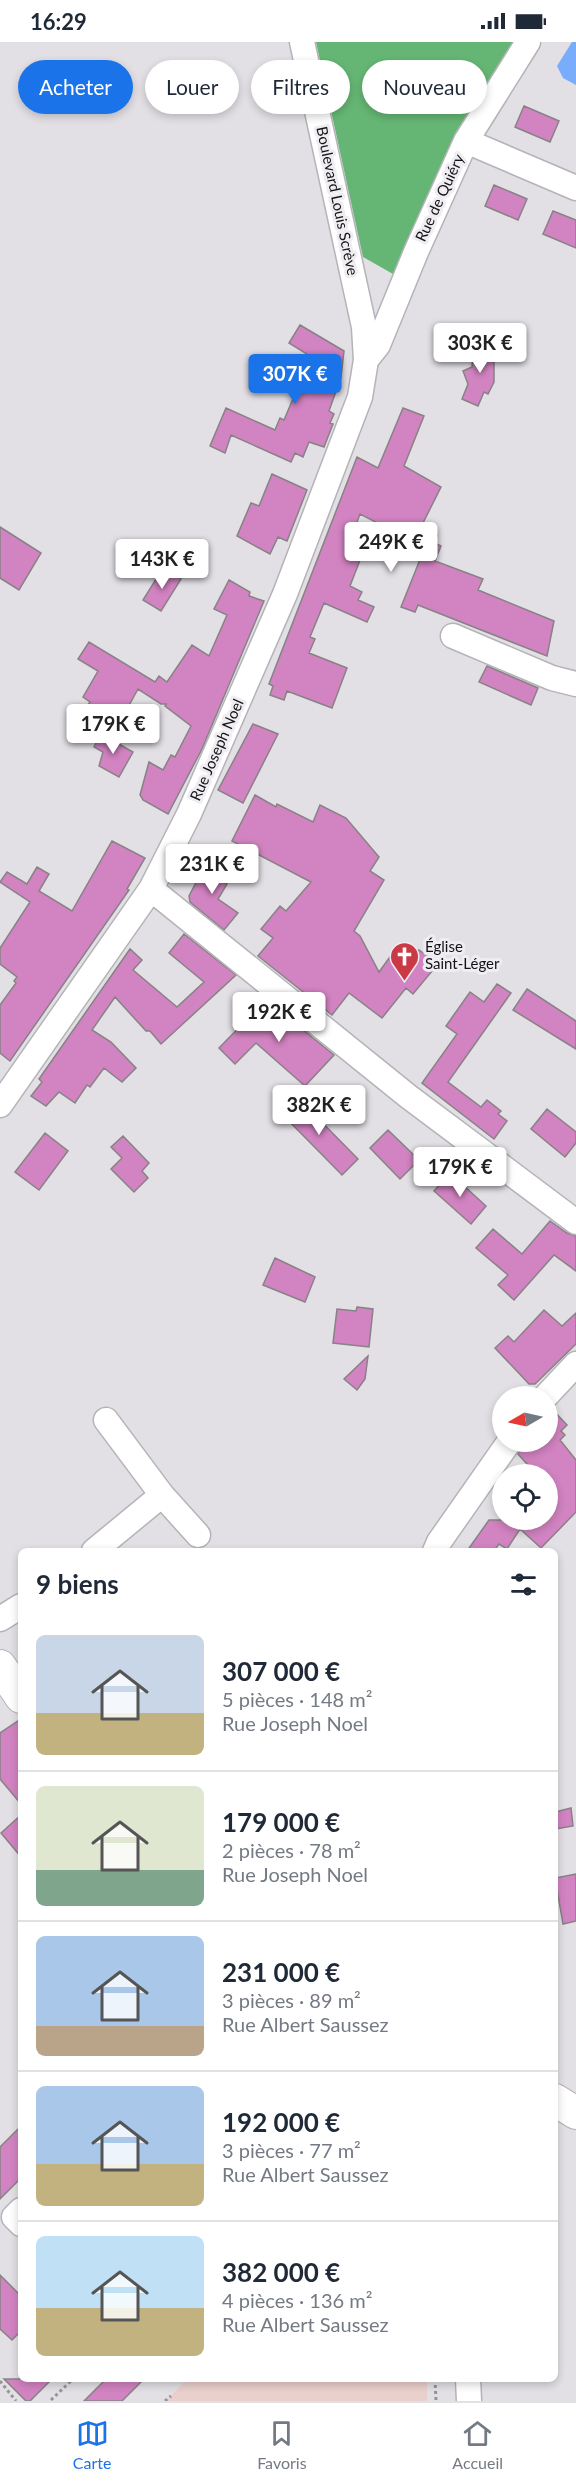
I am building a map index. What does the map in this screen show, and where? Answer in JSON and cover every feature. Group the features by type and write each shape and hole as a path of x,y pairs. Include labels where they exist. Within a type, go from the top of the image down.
{"main road":[{"path":"0,1666 18,1693"},
{"path":"558,2102 576,2113"}],"street":[{"name":"Boulevard Louis Scrève","path":"302,42 364,327 366,360"},
{"name":"Rue de Quiéry","path":"366,360 378,345 416,252 466,141 528,42"},
{"path":"466,141 576,188"},
{"name":"Rue Joseph Noel","path":"0,1105 151,889 189,814 285,594 360,397 366,360"},
{"path":"453,636 543,675 576,684"},
{"path":"151,889 409,1097 576,1222"},
{"path":"555,1386 576,1364"},
{"path":"106,1420 162,1495 198,1535"},
{"path":"436,1548 502,1452"},
{"path":"98,1548 162,1495"},
{"path":"0,1619 18,1608"},
{"path":"468,2382 469,2401"}],"path":[{"path":"0,2381 16,2401"},
{"path":"51,2400 70,2382"},
{"path":"435,2382 436,2401"},
{"path":"165,2401 171,2396"}],"shaded area":[{"path":"184,2382 427,2382 427,2401 166,2401"}],"green space":[{"path":"316,42 517,42 487,91 487,60 362,60 362,114 473,114 393,274 363,257 332,114 350,114 350,60 320,60"}],"water":[{"path":"572,42 576,42 576,85 563,78 557,66"}],"building":[{"path":"524,106 559,121 550,142 515,127"},
{"path":"494,185 527,199 518,220 485,206"},
{"path":"553,211 576,220 576,248 543,234"},
{"path":"300,325 344,351 341,377 329,411 334,414 330,423 333,424 324,447 309,442 303,457 295,453 291,462 231,435 225,453 210,446 226,408 275,430 280,418 284,420 303,375 300,374 307,354 289,343"},
{"path":"473,345 494,345 494,382 488,394 484,392 478,406 462,399 468,384 463,371 472,367"},
{"path":"403,408 424,416 404,466 441,487 421,527 437,535 434,543 441,546 435,561 483,579 478,590 554,621 547,656 418,605 415,612 401,607 425,547 360,514 347,549 362,555 350,586 362,592 358,600 374,607 367,622 324,603 310,637 315,639 309,653 347,668 332,708 287,691 284,700 270,695 273,686 269,684 357,457 378,468"},
{"path":"272,474 307,490 287,541 278,537 270,554 237,536 251,503 259,506"},
{"path":"0,527 41,553 19,590 0,578"},
{"path":"163,568 181,579 161,611 143,600"},
{"path":"229,580 250,592 249,596 264,601 202,749 168,814 143,800 140,795 149,762 163,770 171,755 175,757 191,726 165,706 166,704 161,704 138,689 120,722 88,705 90,702 83,697 98,671 78,659 89,642 155,682 159,676 167,682 192,645 209,656 227,615 214,609"},
{"path":"487,666 538,688 531,705 479,682"},
{"path":"253,724 278,734 243,803 218,790"},
{"path":"101,734 133,752 119,777 99,766 103,752 94,747"},
{"path":"255,795 276,807 277,804 313,822 320,805 346,818 379,857 370,871 384,880 354,931 360,936 379,972 392,954 402,962 410,951 419,950 438,964 413,994 406,988 382,1018 349,993 332,1015 258,956 273,938 261,929 280,906 286,911 311,882 232,841"},
{"path":"112,841 145,858 127,889 129,890 10,1061 0,1053 0,1005 16,983 14,981 17,977 0,964 0,948 30,902 0,882 7,872 27,884 37,867 49,874 39,891 72,911"},
{"path":"208,860 228,871 223,882 227,884 218,899 238,913 224,930 190,902 189,896"},
{"path":"184,934 236,975 161,1044 115,997 92,1030 111,1042 136,1068 122,1082 104,1068 90,1087 87,1085 75,1103 59,1092 46,1106 31,1096 42,1082 39,1079 130,949 142,960 133,970 177,1007 204,982 169,953"},
{"path":"497,984 511,993 448,1082 481,1107 487,1100 501,1111 498,1114 507,1121 494,1139 422,1083 457,1034 446,1026 470,992 484,1002"},
{"path":"527,989 576,1021 576,1049 513,1010"},
{"path":"266,1000 334,1055 305,1086 256,1043 235,1064 219,1048"},
{"path":"296,1096 358,1159 342,1175 280,1112"},
{"path":"547,1109 576,1132 576,1143 565,1157 531,1129"},
{"path":"388,1130 419,1160 400,1179 370,1148"},
{"path":"45,1133 68,1151 39,1190 15,1172"},
{"path":"123,1136 149,1163 142,1171 148,1178 134,1192 111,1169 122,1158 111,1147"},
{"path":"450,1173 486,1206 471,1224 434,1191"},
{"path":"550,1221 567,1233 576,1236 576,1271 554,1255 514,1300 498,1285 508,1275 476,1248 493,1229 522,1254"},
{"path":"275,1258 315,1277 305,1302 263,1285"},
{"path":"357,1307 373,1309 369,1347 333,1343 337,1309 356,1311"},
{"path":"544,1310 562,1326 576,1313 576,1344 535,1384 529,1384 495,1348 508,1336 514,1342"},
{"path":"368,1356 365,1379 357,1390 344,1379"},
{"path":"558,1415 567,1425 561,1431 565,1435 560,1440 576,1460 576,1512 541,1548 521,1530 558,1530 558,1464 527,1464 518,1454 519,1452 558,1452"},
{"path":"489,1520 492,1520 492,1530 519,1530 508,1548 499,1544 496,1548 469,1548"},
{"path":"18,1721 18,1800 0,1779 0,1733"},
{"path":"571,1808 573,1826 558,1828 558,1811"},
{"path":"18,1818 18,1853 1,1833"},
{"path":"576,1874 576,1921 563,1924 558,1895 558,1877"},
{"path":"18,2129 18,2181 0,2199 0,2147"},
{"path":"0,2275 18,2293 18,2334 12,2340 0,2329"},
{"path":"4,2379 18,2379 18,2382 49,2382 30,2401 26,2401"},
{"path":"103,2382 141,2382 122,2401 84,2401"}],"place":[{"name":"Église Saint-Léger","path":"404,982"}]}
